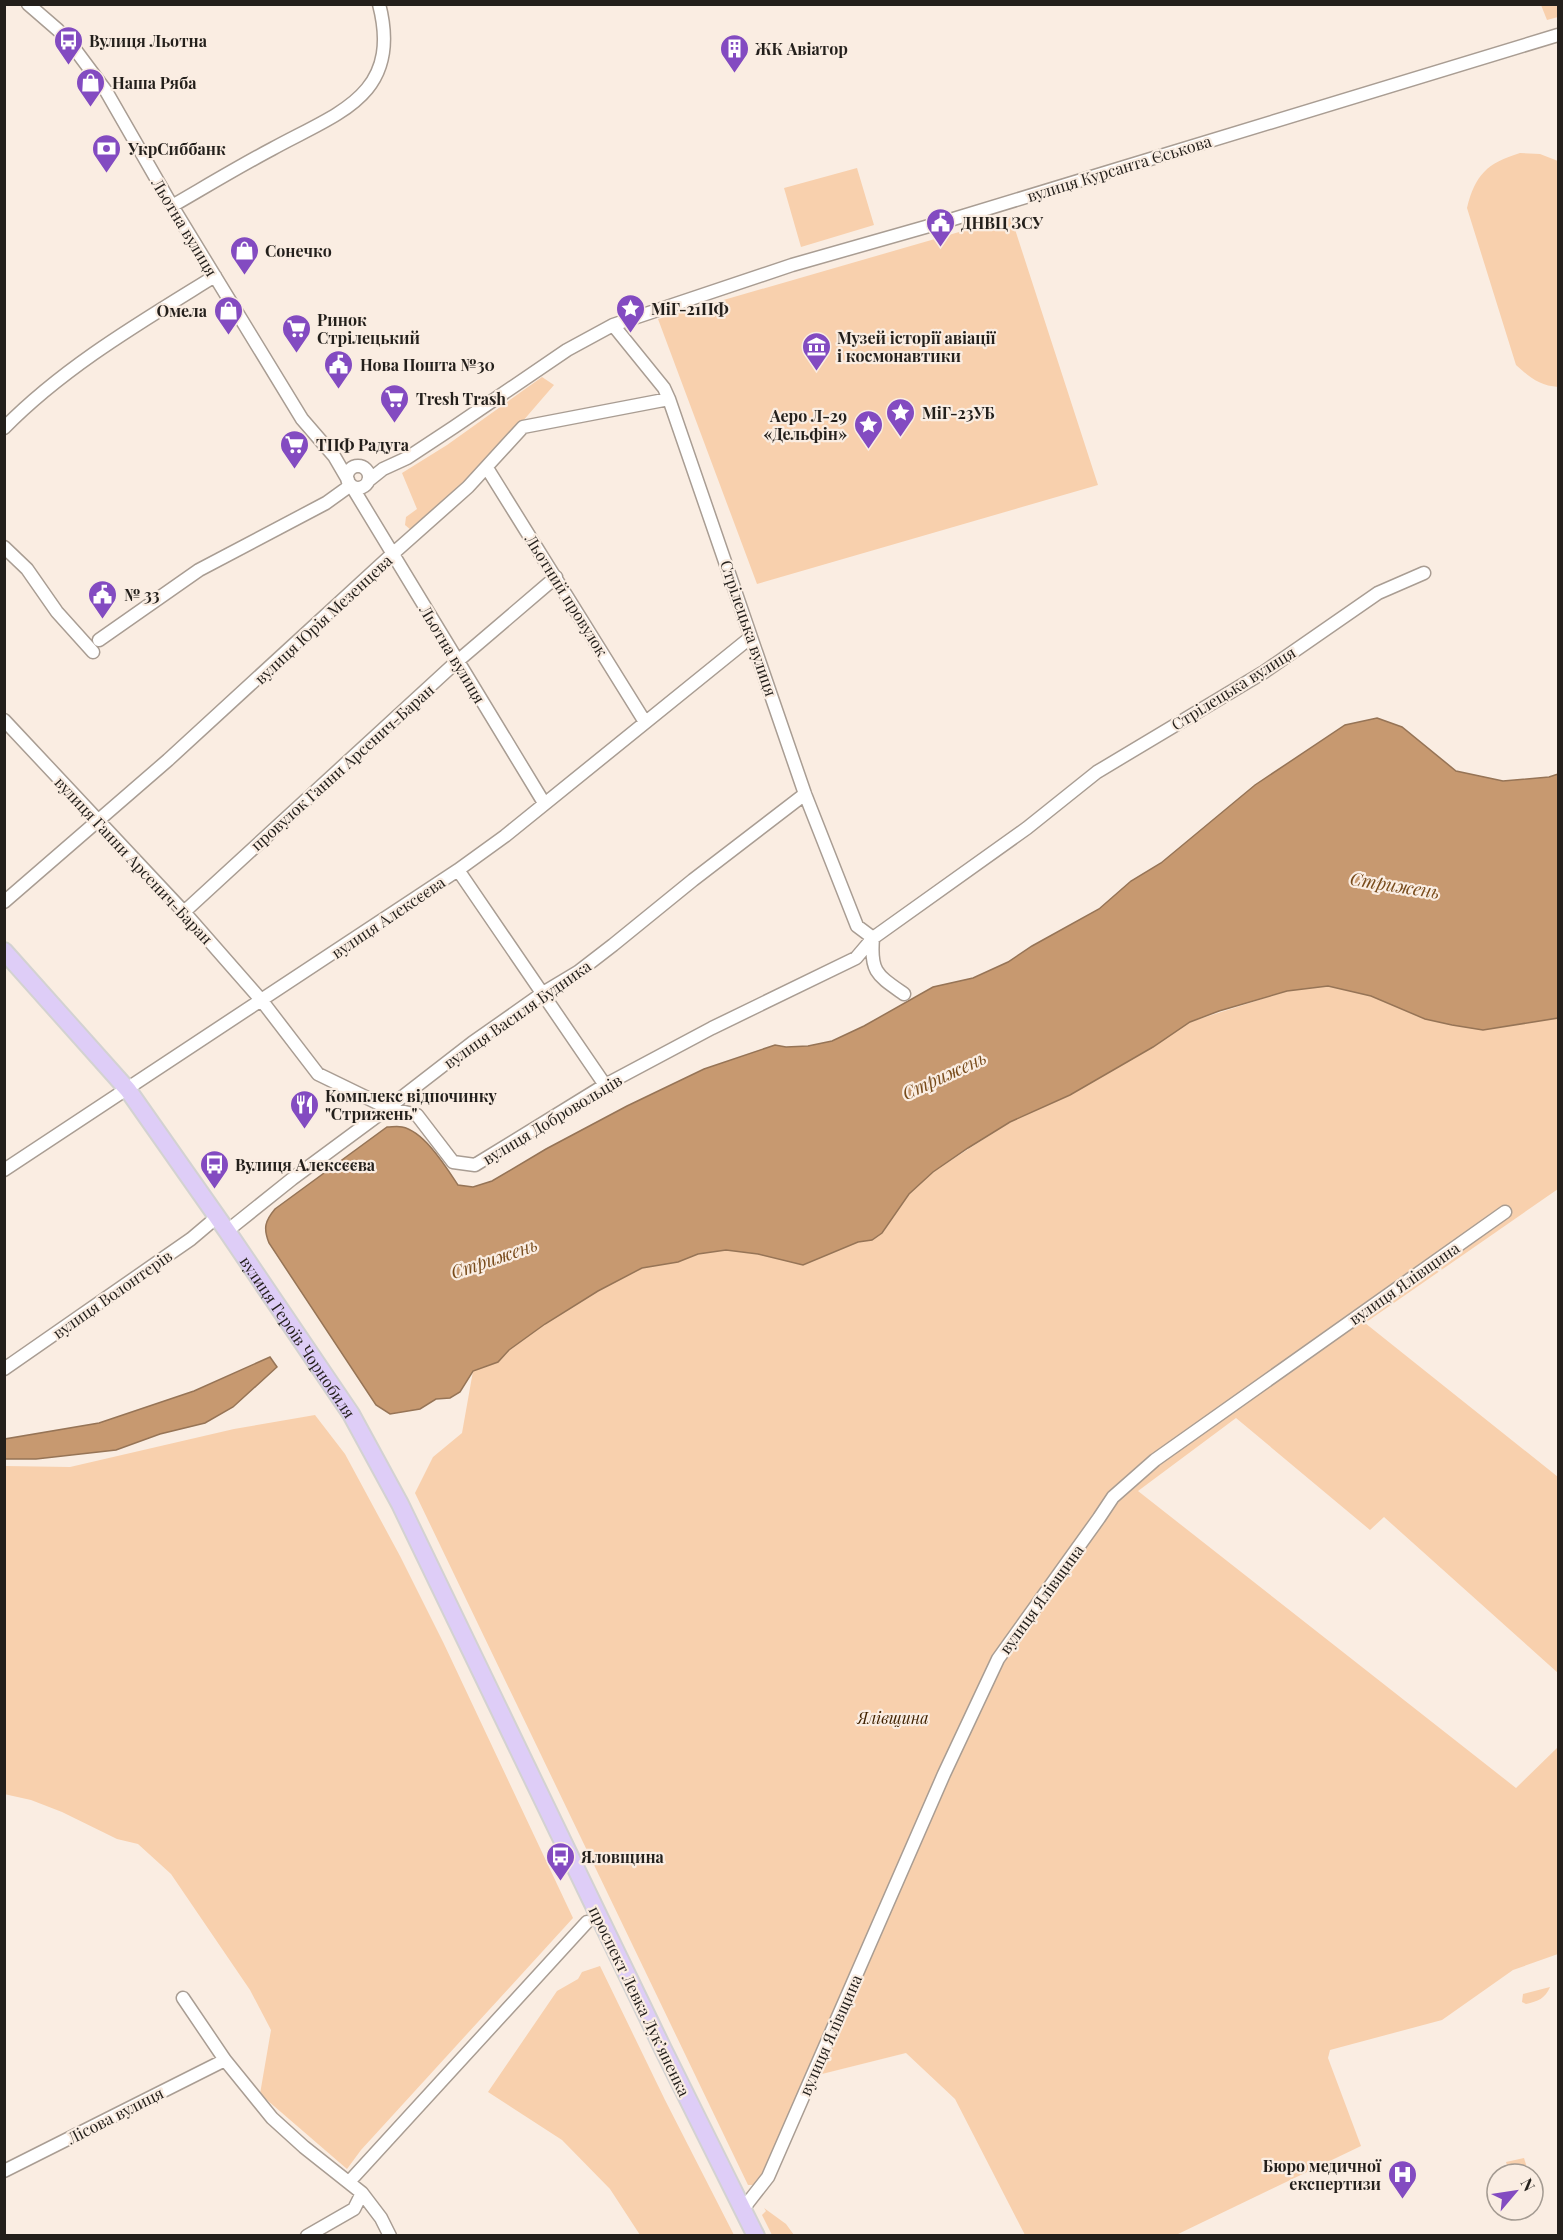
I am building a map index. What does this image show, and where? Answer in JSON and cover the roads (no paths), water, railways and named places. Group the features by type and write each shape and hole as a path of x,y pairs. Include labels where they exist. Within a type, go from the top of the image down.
{"main road":[{"name":"вулиця Героїв Чорнобиля","path":"4,951 128,1090 351,1414 381,1467 525,1765"},
{"name":"проспект Левка Лукʼяненка","path":"525,1765 756,2235"}],"street":[{"name":"Льотна вулиця","path":"28,4 58,30 81,55 106,91 172,206 302,419 334,456 544,803"},
{"path":"172,206 351,107 369,87 380,67 386,42 379,4"},
{"name":"вулиця Курсанта Єськова","path":"613,325 792,265 950,220 1558,36"},
{"path":"4,428 26,406 79,363 215,276"},
{"name":"Льотна вулиця","path":"367,482 383,469 407,458 567,350 613,325"},
{"name":"Стрілецька вулиця","path":"613,325 664,388 669,399 805,794 857,926 873,938 1027,828 1097,772 1264,672 1378,592 1424,573"},
{"name":"вулиця Юрія Мезенцева","path":"4,902 211,722 487,468 523,427 669,399"},
{"name":"Льотна вулиця","path":"334,456 361,467 383,469"},
{"path":"363,504 367,482 368,474 361,467 349,470 350,482 357,488 367,482"},
{"name":"Льотний провулок","path":"487,468 645,722"},
{"path":"4,547 27,569 57,612 96,646 200,570 326,503 350,482"},
{"name":"провулок Ганни Арсенич-Баран","path":"184,912 458,661 556,577"},
{"name":"вулиця Алексєєва","path":"4,1170 262,1002 458,870 752,636"},
{"name":"вулиця Ганни Арсенич-Баран","path":"4,720 184,912 262,1002"},
{"name":"вулиця Василя Будника","path":"227,1232 292,1179 472,1043 543,993 578,972 805,794"},
{"path":"458,870 604,1086"},
{"path":"873,938 871,959 880,978 904,994"},
{"name":"вулиця Добровольців","path":"262,1002 318,1074 388,1108 417,1115 453,1162 474,1165 604,1086 712,1028 856,958 873,938"},
{"name":"вулиця Ялівщина","path":"743,2209 768,2177 944,1774 999,1659 1099,1518 1106,1504 1155,1460 1505,1212"},
{"name":"вулиця Волонтерів","path":"4,1369 192,1239 217,1217"},
{"path":"349,2182 587,1922"},
{"path":"183,1998 225,2060 272,2118 362,2193 381,2218 390,2235"},
{"name":"Лісова вулиця","path":"4,2171 225,2060"},
{"path":"307,2235 354,2209 362,2193"}],"water":[{"name":"Стрижень","path":"1377,718 1402,727 1456,771 1503,781 1549,777 1558,774 1558,1018 1483,1030 1425,1019 1371,996 1328,986 1287,991 1219,1011 1190,1022 1153,1047 1070,1095 1010,1122 968,1148 933,1172 909,1194 882,1233 872,1240 858,1242 803,1265 758,1254 726,1250 698,1254 678,1262 642,1268 598,1291 545,1324 509,1350 498,1362 473,1371 460,1392 450,1398 436,1399 420,1409 390,1414 376,1405 269,1243 266,1225 275,1209 387,1127 402,1127 418,1135 434,1151 458,1185 473,1187 492,1181 627,1106 704,1069 775,1045 808,1046 832,1041 864,1026 933,987 973,978 1008,962 1099,909 1131,881 1161,863 1255,785 1345,725"},
{"path":"270,1357 277,1367 233,1407 205,1423 160,1434 116,1450 36,1459 5,1459 5,1439 99,1423 194,1391"}],"place":[{"name":"Вулиця Льотна","path":"68,66"},
{"name":"ЖК Авіатор","path":"734,74"},
{"name":"Наша Ряба","path":"91,108"},
{"name":"УкрСиббанк","path":"107,174"},
{"name":"ДНВЦ ЗСУ","path":"940,248"},
{"name":"Сонечко","path":"244,276"},
{"name":"МіГ-21ПФ","path":"630,334"},
{"name":"Омела","path":"228,336"},
{"name":"Ринок Стрілецький","path":"296,354"},
{"name":"Музей історії авіації і космонавтики","path":"816,372"},
{"name":"Нова Пошта №30","path":"339,390"},
{"name":"Tresh Trash","path":"395,424"},
{"name":"МіГ-23УБ","path":"901,438"},
{"name":"Аеро Л-29 «Дельфін»","path":"868,450"},
{"name":"ТПФ Радуга","path":"295,470"},
{"name":"№ 33","path":"103,620"},
{"name":"Комплекс відпочинку \"Стрижень\"","path":"304,1130"},
{"name":"Вулиця Алексєєва","path":"214,1190"},
{"name":"Яловщина","path":"560,1882"},
{"name":"Бюро медичної експертизи","path":"1402,2200"}],"park label":[{"name":"Ялівщина","path":"893,1717"}]}
